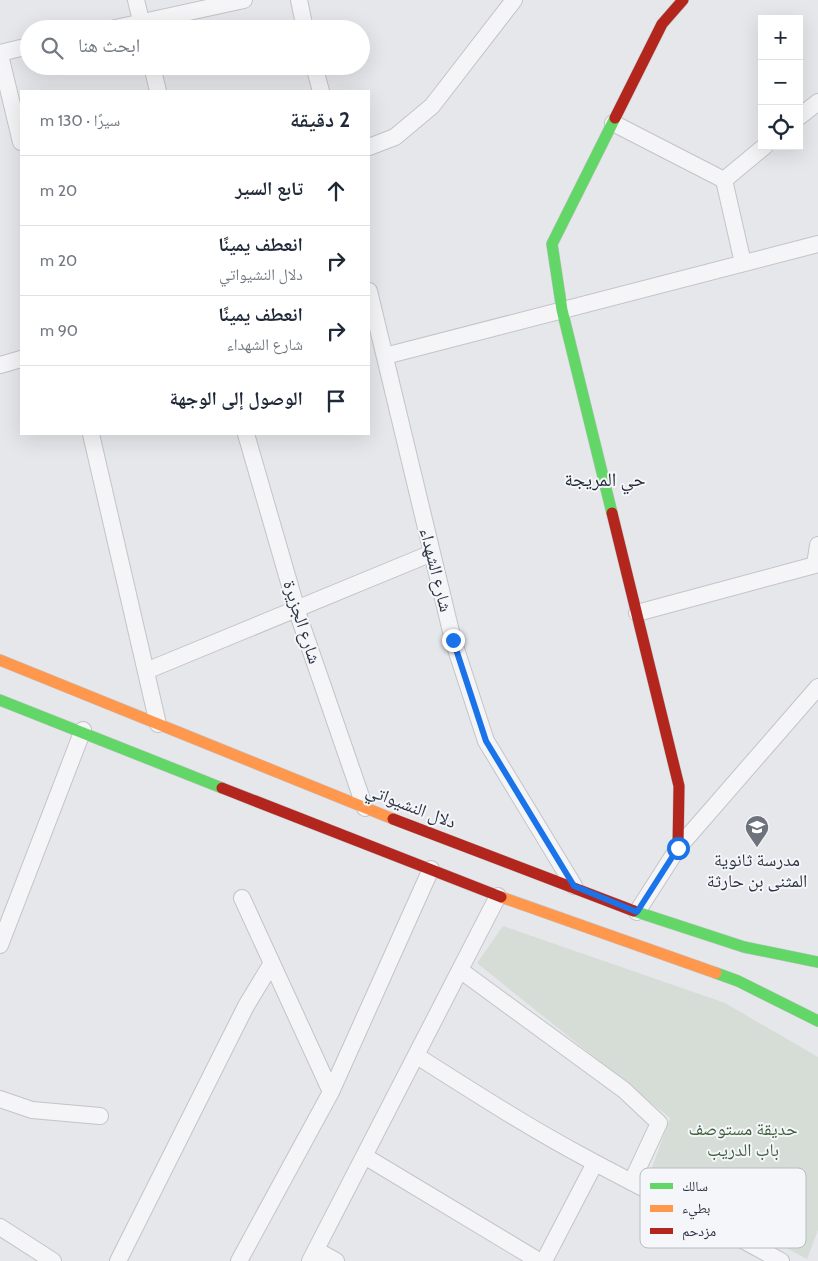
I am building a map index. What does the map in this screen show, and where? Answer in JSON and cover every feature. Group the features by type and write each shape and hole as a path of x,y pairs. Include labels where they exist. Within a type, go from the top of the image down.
{"main road":[{"path":"678,848 679,786 562,310 552,244 662,24 683,0"},
{"name":"دلال النشيواتي","path":"0,660 365,808 574,886 637,912 744,947 818,962"},
{"path":"0,700 83,730 498,896 738,981 818,1021"}],"street":[{"path":"136,0 141,20"},
{"path":"166,20 244,0"},
{"path":"298,0 304,20"},
{"path":"370,147 395,137 432,106 514,0"},
{"path":"20,48 0,54 20,138"},
{"path":"154,75 158,90"},
{"path":"316,75 320,90"},
{"path":"803,114 818,102"},
{"path":"613,123 724,180 743,263"},
{"path":"724,180 760,150"},
{"path":"385,356 818,244"},
{"name":"شارع الشهداء","path":"370,295 453,640 486,741 574,886"},
{"path":"0,365 20,359"},
{"path":"92,435 158,724"},
{"name":"شارع الجزيرة","path":"246,435 296,608 365,808"},
{"path":"637,614 815,565 818,545"},
{"path":"146,671 432,553"},
{"path":"637,912 678,848 818,687"},
{"path":"0,945 83,730"},
{"path":"239,1261 291,1162 331,1092 431,869"},
{"path":"336,1261 313,1255 366,1157 498,896"},
{"path":"242,898 331,1092"},
{"path":"118,1261 246,1006 272,963"},
{"path":"460,970 624,1090 659,1123 632,1182"},
{"path":"417,1056 484,1099 595,1163 640,1186"},
{"path":"0,1099 32,1110 100,1116"},
{"path":"366,1157 539,1261"},
{"path":"544,1261 595,1163"},
{"path":"0,1227 54,1261"},
{"path":"756,1248 781,1261"}],"green space":[{"name":"حديقة مستوصف باب الدريب","path":"503,926 725,1003 818,1057 818,1230 807,1259 786,1248 806,1248 806,1168 652,1168 670,1118 477,963"}],"traffic: fast":[{"path":"612,513 562,310 552,244 615,118"},
{"path":"0,700 222,788"},
{"path":"634,911 744,947 818,962"},
{"path":"716,973 738,981 818,1021"}],"traffic: slow":[{"path":"0,660 393,819"},
{"path":"501,897 716,973"}],"traffic: jam":[{"path":"615,118 662,24 683,0"},
{"path":"612,513 679,786 678,848"},
{"path":"222,788 501,897"},
{"path":"393,819 634,911"}],"place":[{"name":"مدرسة ثانوية المثنى بن حارثة","path":"757,848"}],"district":[{"name":"حي المريجة","path":"605,479"}],"route":[{"path":"453,640 486,741 574,886 637,912 678,848"}]}
